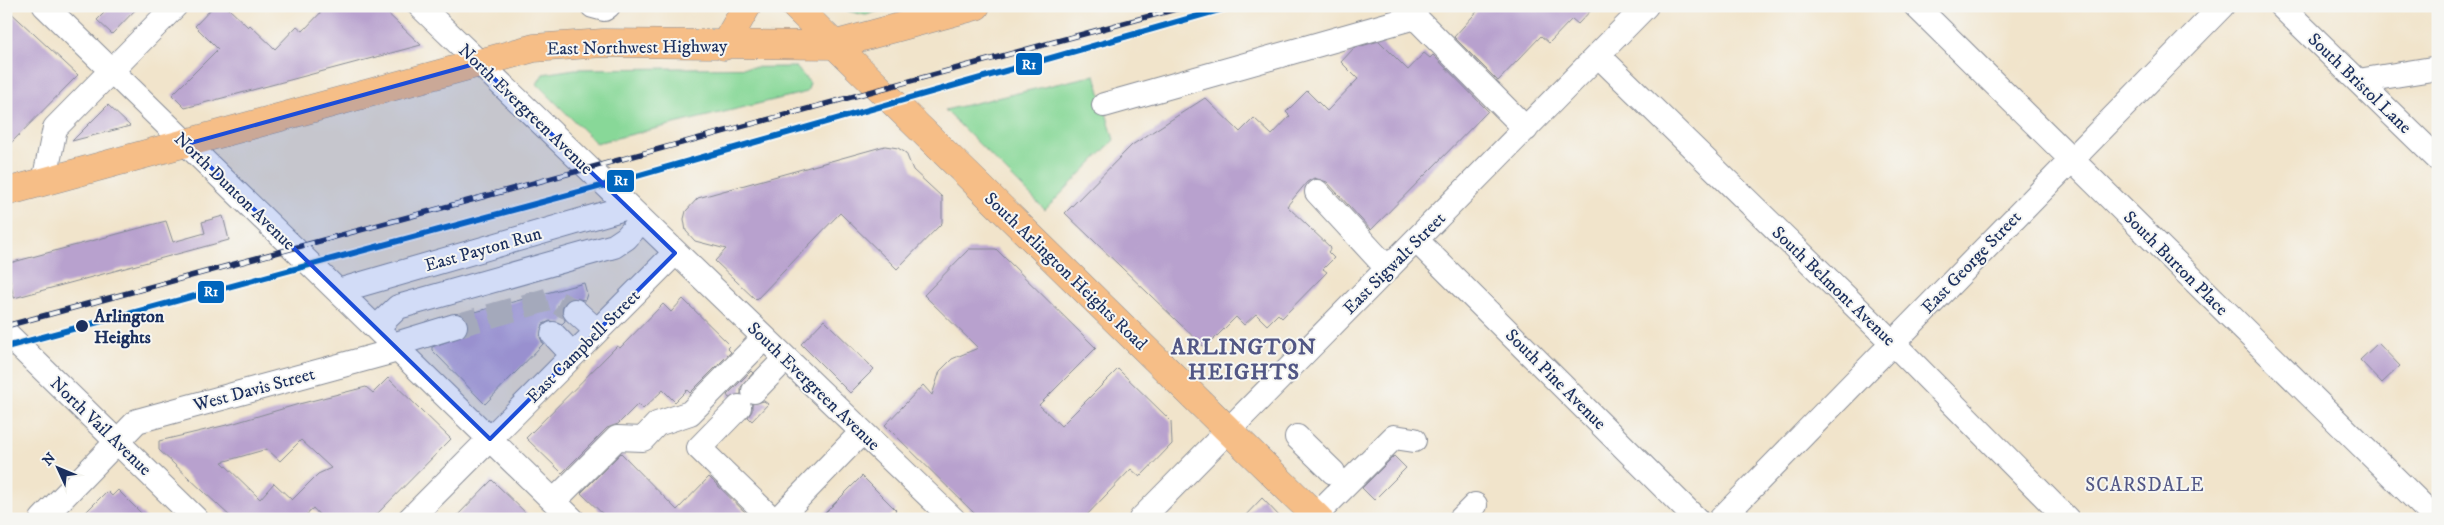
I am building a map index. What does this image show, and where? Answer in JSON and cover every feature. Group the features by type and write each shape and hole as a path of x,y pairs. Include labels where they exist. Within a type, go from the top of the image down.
{"main road":[{"path":"724,46 747,6"},
{"name":"South Arlington Heights Road","path":"794,6 1228,430 1309,515"},
{"name":"East Northwest Highway","path":"6,192 534,48 604,43 724,46 833,45 976,6"}],"street":[{"name":"North Dunton Avenue","path":"45,6 572,519"},
{"path":"44,182 55,128 175,6"},
{"name":"North Evergreen Avenue","path":"420,6 675,253"},
{"path":"593,6 604,8 608,6"},
{"name":"East Sigwalt Street","path":"1141,519 1646,6"},
{"name":"South Burton Place","path":"1916,6 2436,519"},
{"name":"East George Street","path":"1721,519 2222,6"},
{"name":"South Bristol Lane","path":"2282,6 2438,159"},
{"path":"1104,105 1415,17 1526,129"},
{"name":"South Belmont Avenue","path":"1598,56 1893,343 2067,519"},
{"path":"2358,82 2438,68"},
{"path":"1316,192 1388,268"},
{"path":"376,328 398,307 614,246 626,238 635,214"},
{"name":"East Payton Run","path":"338,291 635,214"},
{"name":"South Pine Avenue","path":"1416,240 1696,519"},
{"name":"South Evergreen Avenue","path":"675,253 953,519"},
{"name":"East Campbell Street","path":"410,519 675,253"},
{"path":"585,344 563,323 585,344"},
{"name":"West Davis Street","path":"42,519 137,421 396,347 455,326"},
{"name":"North Vail Avenue","path":"6,333 196,519"},
{"path":"554,501 617,438 643,439 657,424 690,413 764,338"},
{"path":"772,519 699,448 786,359"},
{"path":"778,519 862,432"},
{"path":"1297,436 1333,472"},
{"path":"1309,515 1394,437 1414,440"}],"highlighted area":[{"path":"478,63 675,253 490,439 187,144"}],"green space":[{"path":"827,6 892,6 866,15"},
{"path":"796,67 810,83 807,92 596,143 537,84 543,74 575,69"},
{"path":"1095,75 1114,140 1045,210 945,110"}],"building":[{"path":"111,6 139,6 112,34 97,20"},
{"path":"214,6 226,6 248,27 250,25 275,49 297,26 303,31 327,6 380,6 421,45 185,108 172,95 218,49 195,26"},
{"path":"1482,6 1595,6 1578,24 1572,19 1549,43 1541,36 1498,81 1454,37"},
{"path":"6,8 78,75 6,148"},
{"path":"1379,41 1408,70 1424,53 1430,58 1433,55 1488,111 1371,230 1327,182 1314,178 1307,182 1287,206 1331,248 1328,252 1334,258 1323,269 1327,272 1282,318 1278,314 1267,325 1256,314 1244,325 1236,317 1205,348 1065,213 1132,145 1205,98 1240,132 1254,118 1272,135 1290,116 1286,112 1307,91 1327,111 1358,79 1341,62 1354,48"},
{"path":"108,105 130,126 72,141"},
{"path":"885,146 898,148 906,153 913,170 942,197 942,223 897,269 840,213 756,300 715,261 726,249 695,241 686,231 684,219 686,211 698,198"},
{"path":"223,216 229,240 14,298 6,264 166,221 173,242 205,233 202,222"},
{"path":"969,249 996,249 1096,348 1039,405 1061,426 1118,369 1171,421 1172,444 1140,477 1131,469 1083,519 980,519 885,425 923,385 932,395 940,371 952,359 978,348 924,295"},
{"path":"584,283 587,294 585,300 571,298 565,301 562,309 565,321 562,324 550,321 543,324 540,337 543,344 485,404 432,350 432,347 465,335 468,322 464,315"},
{"path":"683,299 730,345 727,348 731,352 690,393 687,390 675,402 663,390 643,409 638,404 618,424 607,428 562,473 526,438 617,346 620,348 663,304 671,312"},
{"path":"824,320 874,369 850,393 801,344"},
{"path":"2378,343 2400,366 2382,383 2360,360"},
{"path":"751,371 753,373 741,387 741,394 729,398 727,395"},
{"path":"388,378 451,439 372,519 323,519 313,508 303,519 233,519 159,450 159,441 231,424 366,387 373,393","holes":["301,440 331,468 318,474 292,500 274,483 260,499 222,462 267,449 280,461"]},
{"path":"764,401 768,404 752,421 748,417 752,411 752,404"},
{"path":"621,453 677,510 709,477 752,519 608,519 581,493"},
{"path":"1394,456 1406,468 1374,500 1362,488"},
{"path":"862,476 896,510 888,519 819,519"},
{"path":"492,480 532,519 454,519"},
{"path":"118,490 147,519 79,519 107,491 112,496"},
{"path":"1262,498 1282,519 1242,519"}],"tunnel":[{"path":"455,326 550,299 575,311"}],"railway":[{"path":"6,326 1187,6"}],"transit line":[{"name":"R1","path":"6,347 605,185 1233,6"}],"place":[{"name":"Arlington Heights","path":"82,326"}],"district":[{"name":"ARLINGTON HEIGHTS","path":"1244,358"},
{"name":"SCARSDALE","path":"2145,484"}]}
